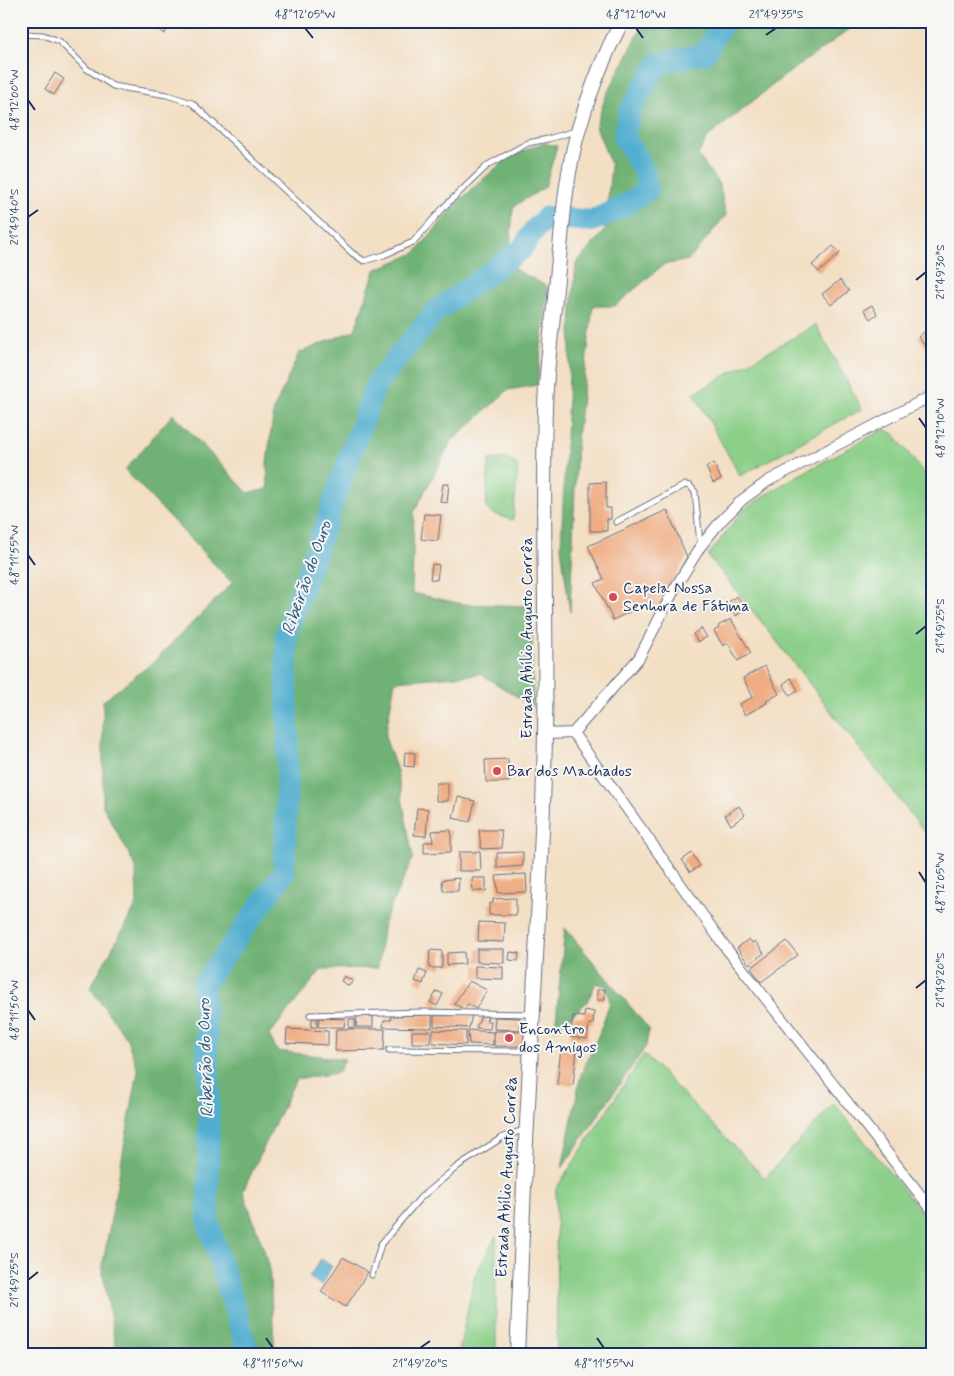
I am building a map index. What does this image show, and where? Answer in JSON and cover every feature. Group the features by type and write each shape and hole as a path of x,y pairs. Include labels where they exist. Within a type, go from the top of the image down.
{"main road":[{"name":"Estrada Abílio Augusto Corrêa","path":"517,1355 543,832 545,734 545,405 568,178 578,130 591,91 611,42 622,21"}],"street":[{"path":"545,734 573,733 639,658 700,547 720,522 742,500 768,481 933,395"},
{"path":"573,733 603,772 726,948 933,1211"}],"lane":[{"path":"21,34 43,35 59,41 87,69 113,86 168,95 192,104 352,253 364,261 384,255 413,242 446,205 488,165 528,143 578,130"},
{"path":"616,522 685,485 690,486 695,492 700,547"},
{"path":"310,1014 422,1012 533,1014"},
{"path":"389,1050 531,1051"},
{"path":"372,1275 381,1244 420,1198 458,1166 503,1137 527,1129"}],"green space":[{"path":"645,21 861,21 783,77 708,137 698,155 719,184 726,215 689,260 663,265 615,306 593,306 577,438 570,612 561,547 572,309 576,264 605,230 611,166 596,126 605,98"},
{"path":"542,143 557,146 545,187 513,207 509,266 548,287 537,385 508,390 451,442 414,512 412,593 462,604 532,606 533,707 481,674 395,681 385,737 397,771 413,858 384,922 378,968 322,969 269,1035 277,1051 345,1059 338,1073 296,1079 243,1191 269,1264 275,1355 148,1355 147,1351 135,1355 117,1355 102,1268 138,1071 127,1039 90,988 137,904 136,867 103,806 103,701 150,665 232,583 125,470 173,414 248,493 268,489 267,463 274,409 299,353 355,330 375,270 415,253 459,201 507,158"},
{"path":"816,325 862,409 740,476 694,393"},
{"path":"884,429 893,433 933,485 933,843 708,556 743,510 788,481"},
{"path":"507,458 518,466 513,520 491,513 486,508 489,460"},
{"path":"565,928 649,1029 646,1046 562,1168 581,1074 599,1034 610,1002 606,986 596,983 587,1002 555,1030"},
{"path":"644,1054 765,1178 834,1103 933,1227 933,1355 557,1355 556,1189"},
{"path":"496,1236 496,1355 458,1355 475,1275"}],"water":[{"path":"321,1259 332,1266 321,1285 309,1277"}],"building":[{"path":"147,21 174,21 164,34"},
{"path":"55,73 64,79 54,95 45,89"},
{"path":"833,246 840,253 819,272 812,265"},
{"path":"840,280 849,291 831,305 822,294"},
{"path":"872,305 877,314 870,319 864,310"},
{"path":"933,325 933,356 918,337"},
{"path":"714,463 721,479 713,483 706,467"},
{"path":"606,482 606,508 611,508 611,519 607,519 607,531 590,531 590,483"},
{"path":"443,484 449,484 447,503 440,502"},
{"path":"667,510 687,557 655,613 650,602 613,620 595,583 604,579 588,546"},
{"path":"424,514 441,515 438,541 421,539"},
{"path":"432,564 439,565 437,580 430,579"},
{"path":"737,596 746,608 736,616 727,603"},
{"path":"731,619 751,653 738,661 728,643 723,646 714,631 719,628 718,626"},
{"path":"701,628 707,637 698,642 693,634"},
{"path":"765,666 779,694 745,715 739,704 753,697 743,678"},
{"path":"791,678 798,690 790,695 783,684"},
{"path":"405,752 415,753 414,767 404,766"},
{"name":"Bar dos Machados","path":"508,759 509,782 486,782 485,760"},
{"path":"436,783 448,783 448,801 436,801"},
{"path":"458,797 475,801 470,822 453,818"},
{"path":"739,806 745,815 731,825 725,815"},
{"path":"417,808 428,809 426,836 414,835"},
{"path":"451,830 451,852 424,853 424,842 433,842 432,831"},
{"path":"479,830 501,830 502,848 481,849"},
{"path":"459,852 480,852 481,871 459,871"},
{"path":"523,852 523,866 497,868 497,853"},
{"path":"692,853 700,866 690,872 682,860"},
{"path":"526,874 527,892 498,893 496,876"},
{"path":"459,878 458,891 443,891 442,880"},
{"path":"472,878 486,878 486,891 473,891"},
{"path":"516,898 516,915 489,915 489,904 493,903 493,899"},
{"path":"479,922 505,923 504,942 478,941"},
{"path":"749,939 752,943 755,941 764,953 749,964 737,948"},
{"path":"787,941 798,955 761,982 751,968"},
{"path":"477,949 504,949 504,963 477,962"},
{"path":"430,950 442,951 442,968 429,968"},
{"path":"464,952 465,964 447,965 447,953"},
{"path":"510,952 519,953 518,961 509,960"},
{"path":"475,966 503,967 503,979 475,978"},
{"path":"419,970 427,973 423,984 415,981"},
{"path":"344,976 353,981 349,986 341,981"},
{"path":"469,981 487,990 476,1009 468,1004 464,1009 454,1004"},
{"path":"605,989 605,1000 597,1000 597,990"},
{"path":"437,991 443,994 437,1006 430,1002"},
{"path":"585,1010 594,1012 593,1024 589,1024 587,1039 570,1037 573,1016 584,1017"},
{"path":"432,1015 432,1028 383,1027 384,1020 391,1020 391,1016"},
{"path":"472,1015 469,1028 434,1026 434,1016"},
{"path":"357,1016 373,1016 373,1027 356,1027"},
{"path":"481,1016 488,1017 486,1021 491,1021 490,1029 476,1028"},
{"path":"495,1017 520,1018 520,1030 494,1029"},
{"path":"312,1018 317,1018 317,1027 311,1027"},
{"path":"319,1018 345,1019 344,1027 318,1027"},
{"path":"349,1019 355,1019 355,1027 349,1028"},
{"path":"287,1029 328,1031 328,1045 286,1043"},
{"path":"336,1029 385,1029 384,1050 335,1051"},
{"path":"433,1030 466,1031 466,1045 433,1043"},
{"path":"468,1030 493,1032 493,1045 469,1044"},
{"path":"412,1031 431,1031 430,1043 412,1043"},
{"name":"Encontro dos Amigos","path":"494,1031 524,1031 524,1046 494,1046"},
{"path":"561,1048 577,1050 573,1085 557,1084"},
{"path":"343,1257 368,1272 346,1307 321,1292"}],"waterway":[{"name":"Ribeirão do Ouro","path":"249,1355 208,1222 209,1078 203,985 284,873 288,742 286,634 376,384 436,311 522,249 534,230 547,217 592,221 624,206 648,190 644,172 624,137 630,110 659,63 705,53 724,21"}],"place":[{"name":"Capela Nossa Senhora de Fátima","path":"613,597"},
{"name":"Bar dos Machados","path":"497,771"},
{"name":"Encontro dos Amigos","path":"509,1038"}]}
